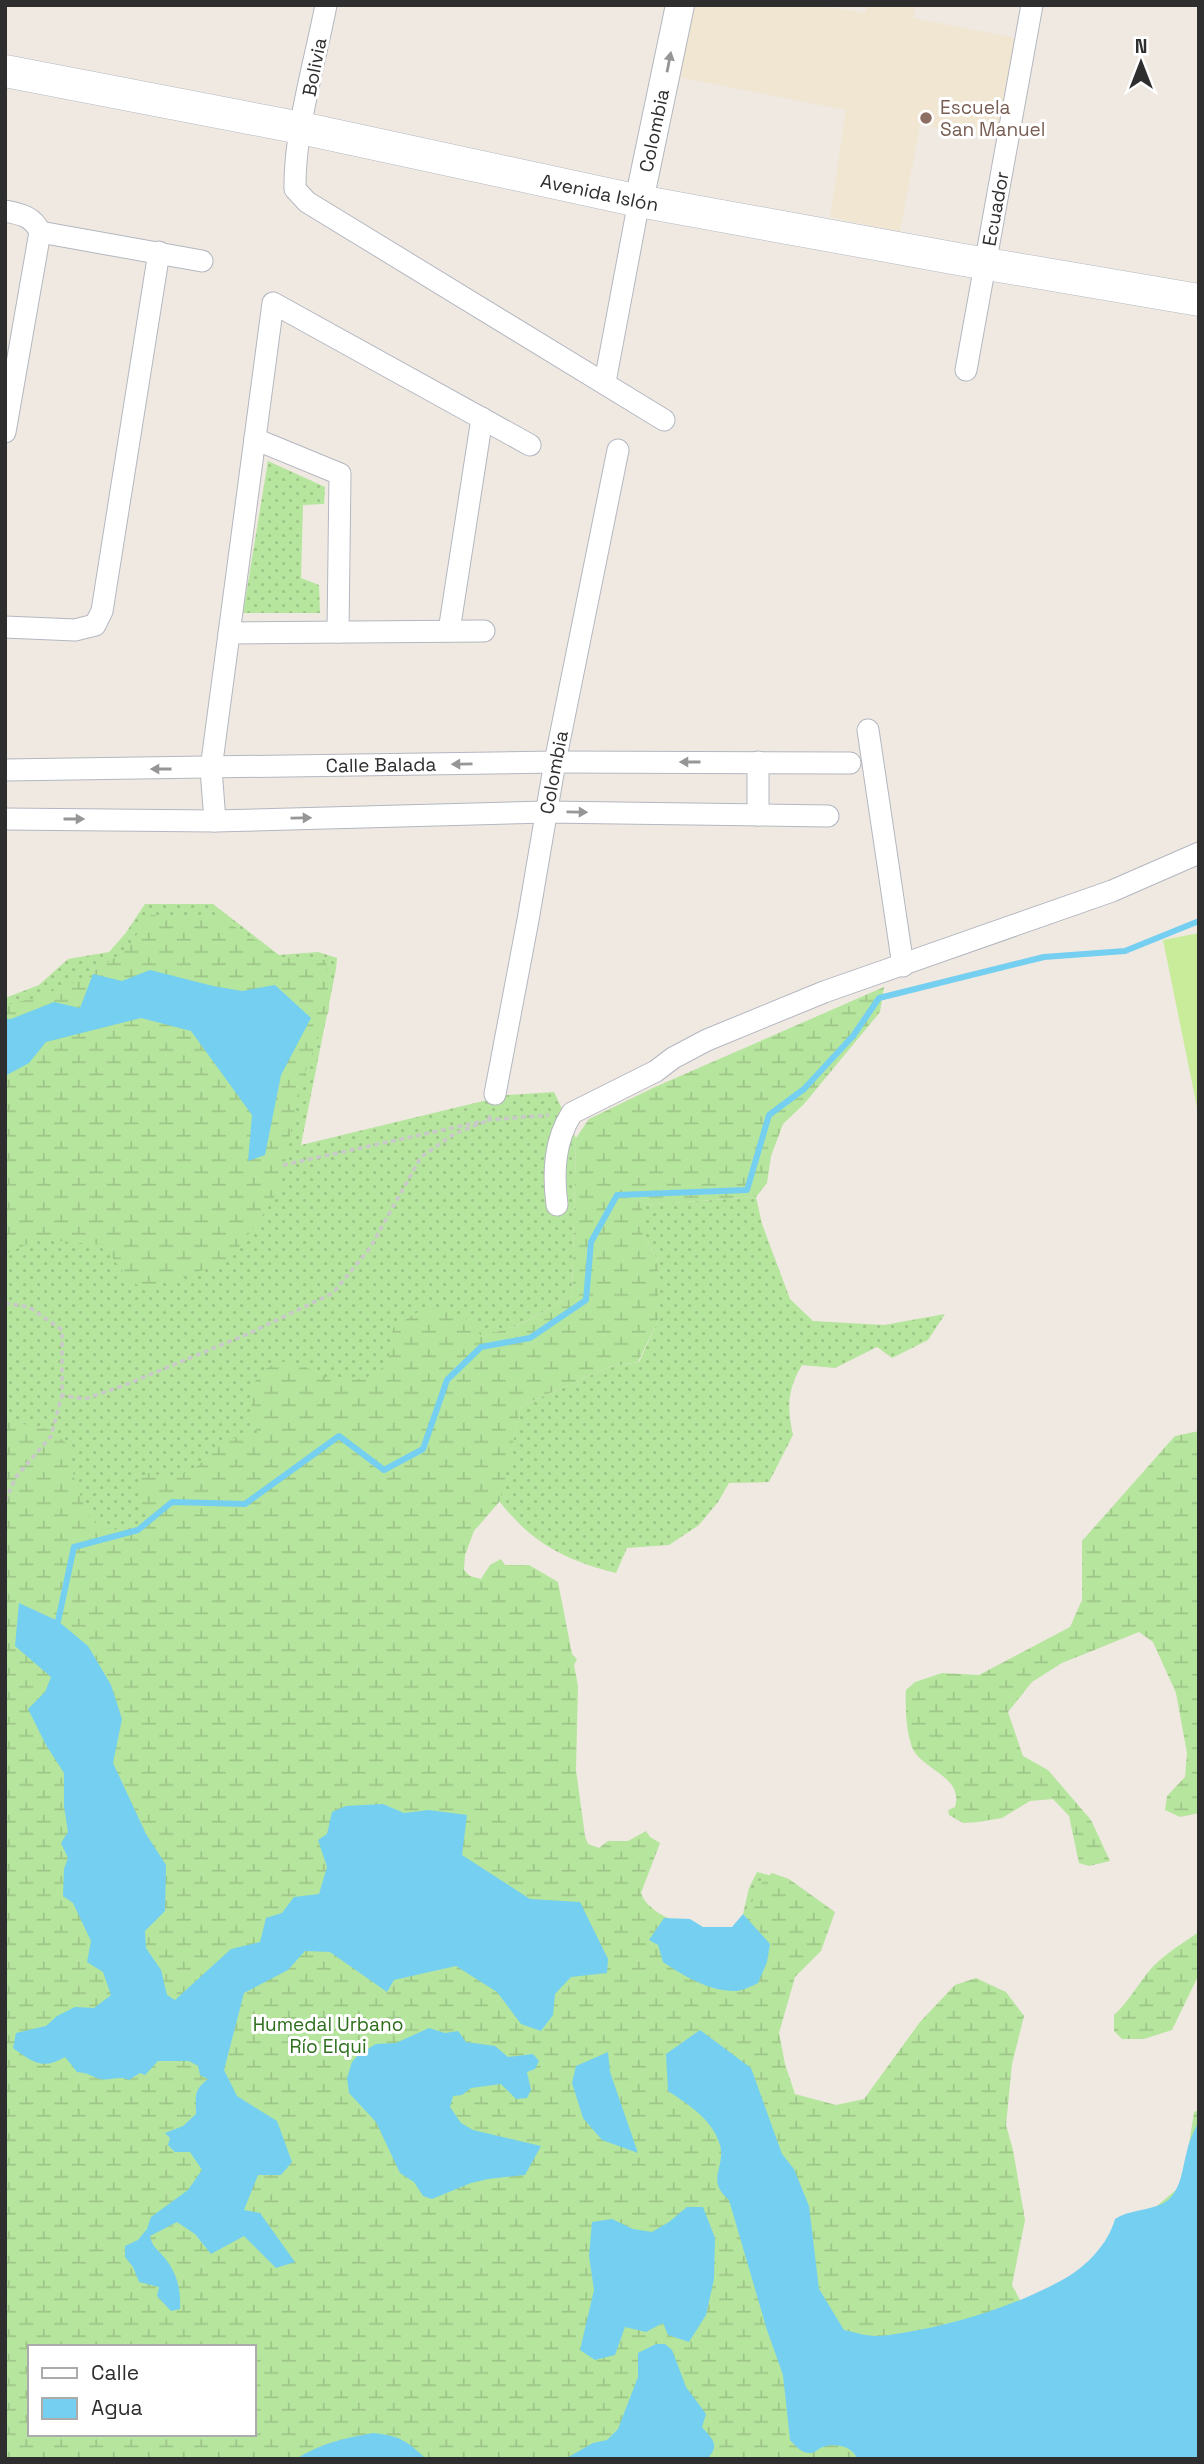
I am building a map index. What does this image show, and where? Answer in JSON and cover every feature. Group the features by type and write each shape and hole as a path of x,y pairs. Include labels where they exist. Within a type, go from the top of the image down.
{"main road":[{"name":"Avenida Islón","path":"5,71 301,128 639,201 1199,300"}],"street":[{"name":"Bolivia","path":"326,5 301,128 295,189 307,202 664,420"},
{"name":"Colombia","path":"605,382 680,5"},
{"name":"Ecuador","path":"966,370 1032,5"},
{"path":"5,211 28,217 36,223 40,232 5,432"},
{"path":"40,232 202,261"},
{"path":"5,627 75,630 95,625 102,611 159,253"},
{"path":"215,821 211,769 273,303 530,445"},
{"path":"449,631 482,418"},
{"path":"255,439 340,474 338,632"},
{"name":"Colombia","path":"495,1094 555,762 618,450"},
{"path":"229,633 484,631"},
{"path":"869,730 904,966"},
{"name":"Calle Balada","path":"5,770 555,762 850,763"},
{"path":"758,762 758,815"},
{"path":"5,819 215,821 546,812 828,816"},
{"path":"557,1205 554,1184 556,1154 564,1125 572,1114 656,1071 673,1058 706,1040 824,992 1112,891 1199,853"}],"path":[{"path":"489,1120 495,1094"},
{"path":"284,1165 489,1120 572,1114"},
{"path":"62,1395 85,1399 125,1385 250,1333 333,1293 370,1248 421,1157 454,1134 489,1120"},
{"path":"5,1303 29,1307 62,1330 62,1395 51,1436 16,1477 5,1500"}],"shaded area":[{"name":"Escuela San Manuel","path":"686,5 818,5 865,13 867,5 915,5 913,18 1021,39 1002,137 920,125 900,232 830,217 846,110 673,76"}],"green space":[{"path":"268,461 325,487 324,504 303,505 301,578 319,585 320,613 243,613"},
{"path":"145,904 213,904 279,955 318,952 337,958 301,1145 508,1095 554,1092 576,1138 572,1296 521,1324 467,1342 266,1526 5,1652 5,998 39,985 68,959 109,952"},
{"path":"151,915 223,919 283,958 326,960 329,1010 299,1088 283,1173 273,1201 228,1262 144,1289 128,1279 103,1245 39,1239 5,1254 5,1005 35,998 82,979 125,951"},
{"path":"1199,933 1199,1117 1163,940"},
{"name":"Humedal Urbano Río Elqui","path":"884,987 880,1012 804,1104 783,1124 771,1156 767,1183 756,1197 642,1205 642,1233 658,1261 658,1321 638,1362 609,1367 521,1406 500,1501 474,1531 465,1555 464,1570 470,1576 481,1579 490,1565 501,1559 505,1565 529,1565 558,1582 572,1654 577,1659 574,1665 578,1686 576,1770 585,1836 588,1844 599,1848 608,1841 628,1841 646,1831 660,1843 641,1893 647,1903 658,1913 689,1926 722,1929 736,1926 746,1920 757,1889 772,1873 789,1879 835,1912 821,1951 795,1977 779,2033 795,2094 836,2105 864,2099 920,2022 955,1985 976,1978 1006,1992 1024,2016 1012,2064 1006,2125 1025,2220 1012,2285 1021,2302 1046,2299 1183,2184 1194,2112 1199,2110 1199,2459 5,2459 5,1420 51,1430 67,1444 75,1481 87,1513 100,1528 141,1528 153,1516 138,1499 138,1482 147,1473 180,1474 196,1467 218,1442 257,1433 251,1405 252,1393 257,1378 269,1367 292,1362 333,1379 363,1378 377,1372 385,1363 393,1328 419,1311 440,1309 458,1314 478,1330 481,1337 521,1324 572,1296 576,1138 589,1119 655,1087"},
{"path":"756,1197 762,1224 790,1299 813,1321 884,1325 945,1314 928,1340 892,1358 877,1347 835,1368 802,1365 793,1383 790,1399 793,1435 769,1482 729,1483 699,1525 669,1545 627,1548 616,1573 580,1562 548,1547 521,1526 496,1497 507,1467 521,1406 609,1367 639,1362 658,1321 658,1261 642,1233 642,1205"},
{"path":"1199,1431 1199,1813 1180,1817 1165,1810 1167,1796 1185,1777 1187,1753 1176,1693 1153,1642 1139,1632 1062,1663 1032,1682 1008,1712 1023,1756 1048,1770 1091,1820 1110,1861 1089,1866 1079,1863 1069,1816 1053,1799 1030,1801 1002,1818 978,1822 963,1823 949,1815 948,1810 955,1807 954,1789 916,1754 913,1748 907,1723 906,1690 915,1682 942,1673 979,1675 1070,1627 1082,1600 1082,1541 1175,1436"},
{"path":"757,1872 772,1876 759,1932 743,1914 749,1888"},
{"path":"1199,1932 1199,1974 1172,2030 1144,2039 1122,2039 1114,2031 1114,2015 1157,1963"}],"water":[{"path":"150,970 242,991 275,985 311,1018 281,1075 265,1155 248,1161 252,1115 191,1031 141,1018 46,1042 29,1063 5,1076 5,1019 54,1002 80,1008 93,974 122,981"},
{"path":"19,1603 58,1621 88,1646 111,1685 122,1719 113,1763 146,1834 166,1865 165,1911 145,1931 146,1948 161,1970 167,1995 175,2000 231,1949 260,1942 266,1918 282,1913 294,1897 319,1894 327,1867 318,1840 327,1834 332,1812 346,1806 383,1804 404,1813 429,1810 467,1815 462,1855 530,1899 580,1902 608,1959 607,1973 571,1977 555,1994 553,2015 541,2031 521,2024 497,1992 456,1966 394,1980 387,1992 330,1952 305,1951 288,1970 244,1993 224,2070 237,2096 277,2121 292,2162 281,2175 258,2175 244,2210 260,2213 295,2262 276,2268 244,2236 211,2254 195,2234 177,2222 150,2236 153,2245 167,2261 177,2280 180,2309 171,2311 157,2296 159,2287 139,2282 125,2257 125,2246 138,2240 147,2229 151,2217 188,2190 202,2170 190,2152 175,2152 168,2145 170,2138 165,2133 183,2126 196,2114 196,2094 208,2079 200,2075 198,2066 189,2061 158,2061 145,2075 140,2073 129,2080 100,2079 77,2072 65,2057 50,2063 38,2063 13,2048 16,2033 46,2026 57,2016 75,2007 94,2008 111,1995 103,1972 87,1962 91,1941 73,1903 63,1896 64,1869 68,1858 61,1843 68,1832 64,1806 64,1773 28,1709 45,1692 51,1677 15,1646"},
{"path":"743,1914 770,1944 767,1962 758,1983 742,1990 717,1989 689,1978 663,1962 658,1945 649,1940 664,1918 690,1919 703,1927 732,1927"},
{"path":"429,2028 445,2033 458,2031 466,2042 495,2046 508,2057 533,2054 539,2061 535,2069 527,2072 531,2090 527,2098 516,2099 501,2084 471,2088 462,2095 453,2096 450,2107 461,2123 473,2130 541,2146 525,2175 471,2183 432,2199 423,2196 414,2182 400,2173 376,2122 349,2093 347,2078 352,2062 359,2054 376,2044 396,2043"},
{"path":"700,2030 751,2068 782,2154 794,2169 809,2206 819,2289 844,2330 864,2335 902,2333 964,2319 1027,2297 1073,2274 1102,2246 1115,2219 1162,2204 1173,2194 1180,2181 1189,2143 1199,2120 1199,2459 857,2459 848,2448 833,2445 810,2453 798,2448 790,2440 783,2375 729,2200 718,2186 721,2153 717,2136 706,2120 668,2091 666,2054"},
{"path":"608,2052 610,2072 638,2153 602,2140 583,2118 572,2083 576,2066"},
{"path":"687,2207 703,2207 715,2238 714,2279 706,2315 689,2342 668,2335 663,2323 646,2332 625,2327 615,2355 595,2360 580,2350 594,2290 589,2256 592,2222 612,2219 633,2229 652,2232"},
{"path":"656,2344 665,2344 672,2350 686,2387 706,2414 702,2427 713,2442 714,2450 711,2454 707,2459 565,2459 593,2443 607,2440 618,2429 638,2377 638,2353"},
{"path":"373,2433 403,2440 426,2459 296,2459 333,2442"}],"waterway":[{"path":"58,1621 74,1547 138,1530 172,1502 245,1504 339,1436 384,1470 423,1449 447,1380 481,1347 530,1338 586,1300 591,1242 617,1195 747,1190 769,1115 804,1089 853,1036 879,998 1044,957 1125,951 1199,921"}],"place":[{"name":"Escuela San Manuel","path":"926,118"}]}
